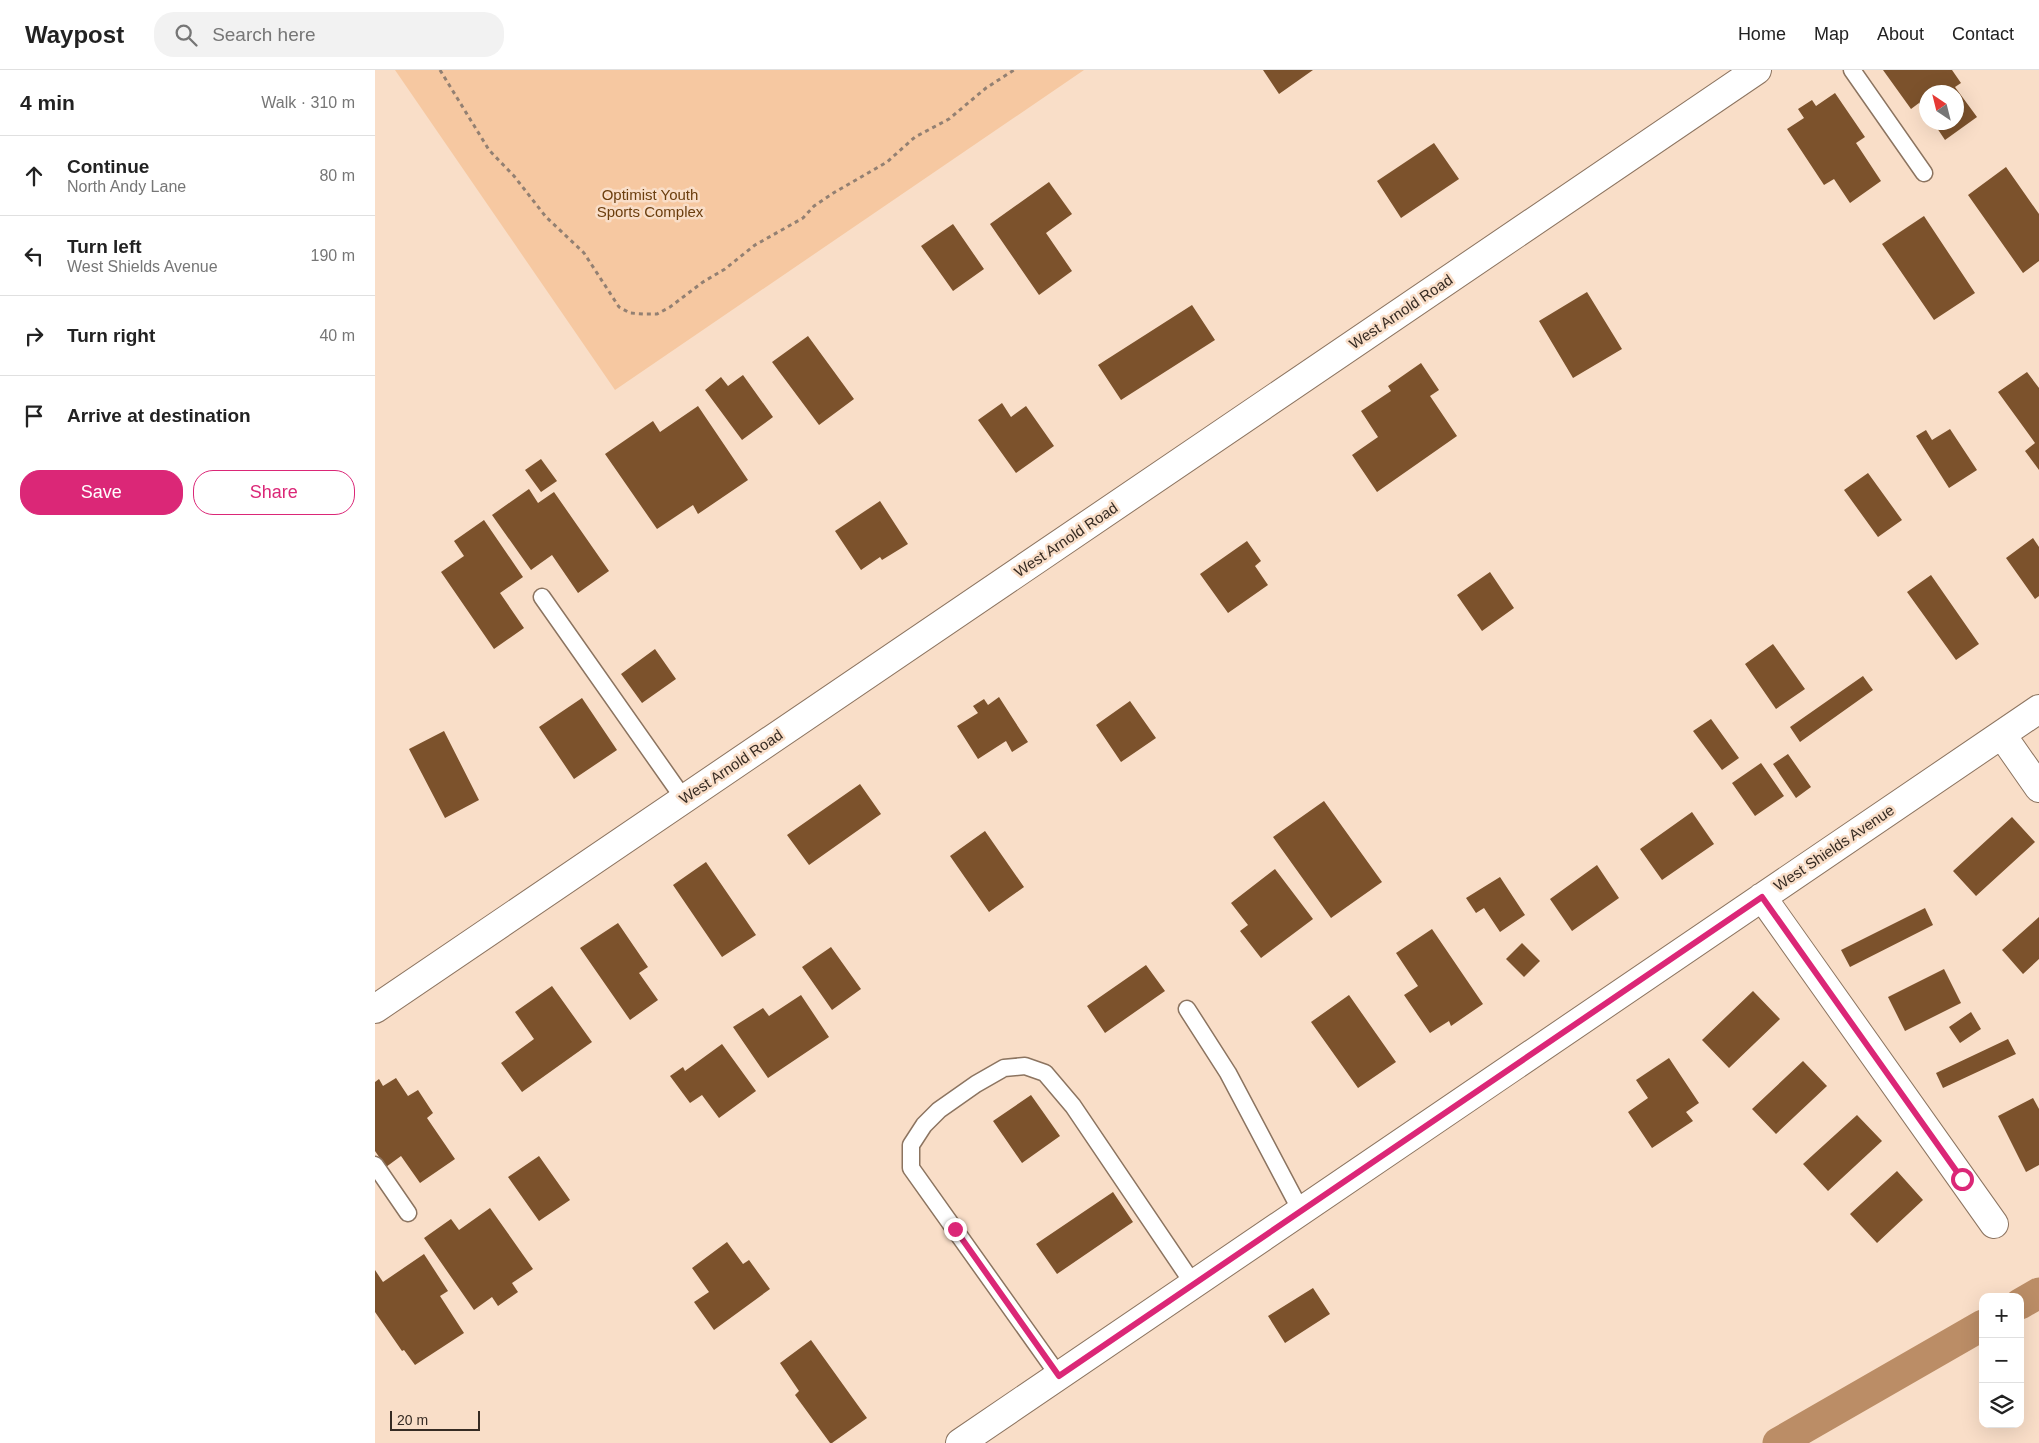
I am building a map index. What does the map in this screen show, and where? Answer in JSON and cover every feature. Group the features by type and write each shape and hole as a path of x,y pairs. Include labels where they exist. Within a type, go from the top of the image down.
{"street":[{"name":"West Arnold Road","path":"375,1009 1757,70"},
{"name":"West Shields Avenue","path":"960,1443 2039,709"},
{"path":"2001,735 2039,788"},
{"path":"1762,897 1995,1224"}],"lane":[{"path":"1852,70 1924,173"},
{"path":"542,597 684,799"},
{"path":"1187,1009 1228,1073 1301,1211"},
{"path":"1059,1376 911,1168 911,1145 924,1125 939,1110 976,1084 1005,1068 1025,1066 1045,1073 1073,1106 1193,1284"},
{"path":"375,1165 408,1213"}],"path":[{"path":"440,70 489,150 518,180 546,217 584,254 619,307 631,314 657,314 669,307 755,245 803,218 815,206 835,192 887,162 915,137 949,119 993,83 1014,70"}],"green space":[{"name":"Optimist Youth Sports Complex","path":"395,70 1084,70 615,390"}],"building":[{"path":"1263,70 1313,70 1279,94"},
{"path":"1883,70 1952,70 1961,83 1958,85 1919,85 1919,103 1911,109"},
{"path":"1835,93 1865,137 1856,143 1881,181 1850,203 1834,179 1824,185 1787,129 1804,118 1798,109 1812,100 1816,106"},
{"path":"1964,99 1977,117 1964,126"},
{"path":"1938,130 1959,130 1945,140"},
{"path":"1434,143 1459,179 1401,218 1377,181"},
{"path":"2006,167 2039,214 2039,261 2023,273 1968,195"},
{"path":"1049,182 1072,214 1046,233 1072,271 1039,295 990,224"},
{"path":"1924,216 1975,293 1934,320 1882,244"},
{"path":"953,224 984,269 953,291 921,246"},
{"path":"1587,292 1622,349 1573,378 1539,321"},
{"path":"1192,305 1215,340 1121,400 1098,365"},
{"path":"808,336 854,399 819,425 772,362"},
{"path":"1421,363 1439,390 1430,396 1457,436 1377,492 1352,455 1378,437 1361,411 1391,391 1388,386"},
{"path":"2027,372 2039,388 2039,470 2025,451 2035,443 1998,392"},
{"path":"743,375 773,417 742,440 705,390 721,377 728,386"},
{"path":"1002,403 1011,417 1026,406 1054,446 1016,473 978,420"},
{"path":"698,406 748,480 698,514 693,505 657,529 605,454 653,421 660,432"},
{"path":"1950,429 1977,470 1949,488 1916,436 1926,430 1932,440"},
{"path":"541,459 557,481 541,492 525,470"},
{"path":"1868,473 1902,520 1878,537 1844,490"},
{"path":"529,489 538,503 554,492 609,571 578,593 552,555 531,570 492,515"},
{"path":"880,501 908,544 882,560 880,557 861,570 835,531"},
{"path":"484,520 523,577 500,593 524,628 494,649 441,572 464,556 454,541"},
{"path":"2033,538 2039,547 2039,596 2035,599 2006,558"},
{"path":"1247,541 1261,561 1255,566 1268,585 1228,613 1200,574"},
{"path":"1490,572 1514,608 1482,631 1457,595"},
{"path":"1931,575 1979,644 1956,660 1907,592"},
{"path":"1773,644 1805,689 1776,709 1745,664"},
{"path":"655,649 676,679 642,703 621,674"},
{"path":"1863,676 1873,690 1800,742 1790,727"},
{"path":"999,697 1028,742 1012,752 1006,741 978,759 957,726 978,713 973,706 984,699 988,705"},
{"path":"582,698 617,750 574,779 539,727"},
{"path":"1130,701 1156,738 1121,762 1096,725"},
{"path":"1711,719 1739,758 1722,770 1693,731"},
{"path":"444,731 479,800 445,818 409,749"},
{"path":"1788,754 1811,787 1796,798 1773,764"},
{"path":"1761,763 1784,796 1755,816 1732,783"},
{"path":"860,784 881,814 809,865 787,835"},
{"path":"1324,801 1382,882 1331,918 1273,837"},
{"path":"1692,812 1714,844 1662,880 1640,849"},
{"path":"2012,817 2035,842 1976,896 1953,871"},
{"path":"985,831 1024,887 989,912 950,856"},
{"path":"706,862 756,935 722,957 673,885"},
{"path":"1597,865 1619,898 1572,931 1550,899"},
{"path":"1275,869 1313,919 1261,958 1240,931 1248,925 1231,903"},
{"path":"1500,877 1525,915 1500,932 1484,908 1476,913 1466,898"},
{"path":"1925,908 1933,925 1850,967 1841,950"},
{"path":"2039,917 2039,959 2023,974 2002,950"},
{"path":"618,923 648,967 639,973 658,1000 630,1020 580,948"},
{"path":"1432,929 1483,1004 1451,1026 1449,1021 1430,1033 1404,995 1418,986 1396,953"},
{"path":"1522,943 1540,961 1524,977 1506,959"},
{"path":"831,947 861,989 832,1010 802,967"},
{"path":"1146,965 1165,991 1105,1033 1087,1006"},
{"path":"1944,969 1961,1003 1905,1031 1888,997"},
{"path":"552,986 592,1042 522,1092 501,1063 534,1039 515,1012"},
{"path":"1753,991 1780,1019 1729,1068 1702,1040"},
{"path":"801,995 829,1037 768,1078 733,1027 763,1008 769,1016"},
{"path":"1349,995 1396,1062 1358,1088 1311,1022"},
{"path":"1971,1012 1981,1029 1960,1043 1949,1027"},
{"path":"2008,1039 2016,1054 1943,1088 1936,1073"},
{"path":"722,1044 756,1091 719,1118 702,1095 690,1103 670,1076 683,1067 685,1071"},
{"path":"1669,1058 1699,1103 1686,1112 1693,1121 1652,1148 1628,1112 1648,1098 1636,1080"},
{"path":"1803,1061 1827,1086 1776,1134 1752,1109"},
{"path":"396,1078 408,1096 418,1090 433,1113 427,1118 455,1159 420,1183 401,1156 386,1167 375,1151 375,1082 379,1079 383,1086"},
{"path":"1031,1095 1060,1136 1022,1163 993,1121"},
{"path":"2033,1098 2039,1109 2039,1165 2026,1172 1998,1116"},
{"path":"1857,1115 1882,1141 1828,1191 1803,1164"},
{"path":"539,1156 570,1200 539,1221 508,1177"},
{"path":"1897,1171 1923,1200 1877,1243 1850,1214"},
{"path":"1113,1192 1133,1222 1057,1274 1036,1244"},
{"path":"490,1208 533,1269 512,1283 518,1292 498,1306 492,1297 474,1310 424,1238 451,1219 459,1230"},
{"path":"727,1242 743,1264 749,1260 770,1289 714,1330 694,1302 709,1292 692,1268"},
{"path":"424,1254 448,1291 440,1296 464,1333 415,1365 404,1350 402,1351 375,1312 375,1270 383,1282"},
{"path":"1313,1288 1330,1314 1285,1343 1268,1316"},
{"path":"811,1340 867,1418 832,1443 830,1443 795,1395 799,1391 780,1363"}],"waterway":[{"path":"2024,1302 2039,1293"},
{"path":"1778,1443 1979,1327"}],"route":[{"path":"955,1229 1059,1376 1762,897 1962,1179"}]}
